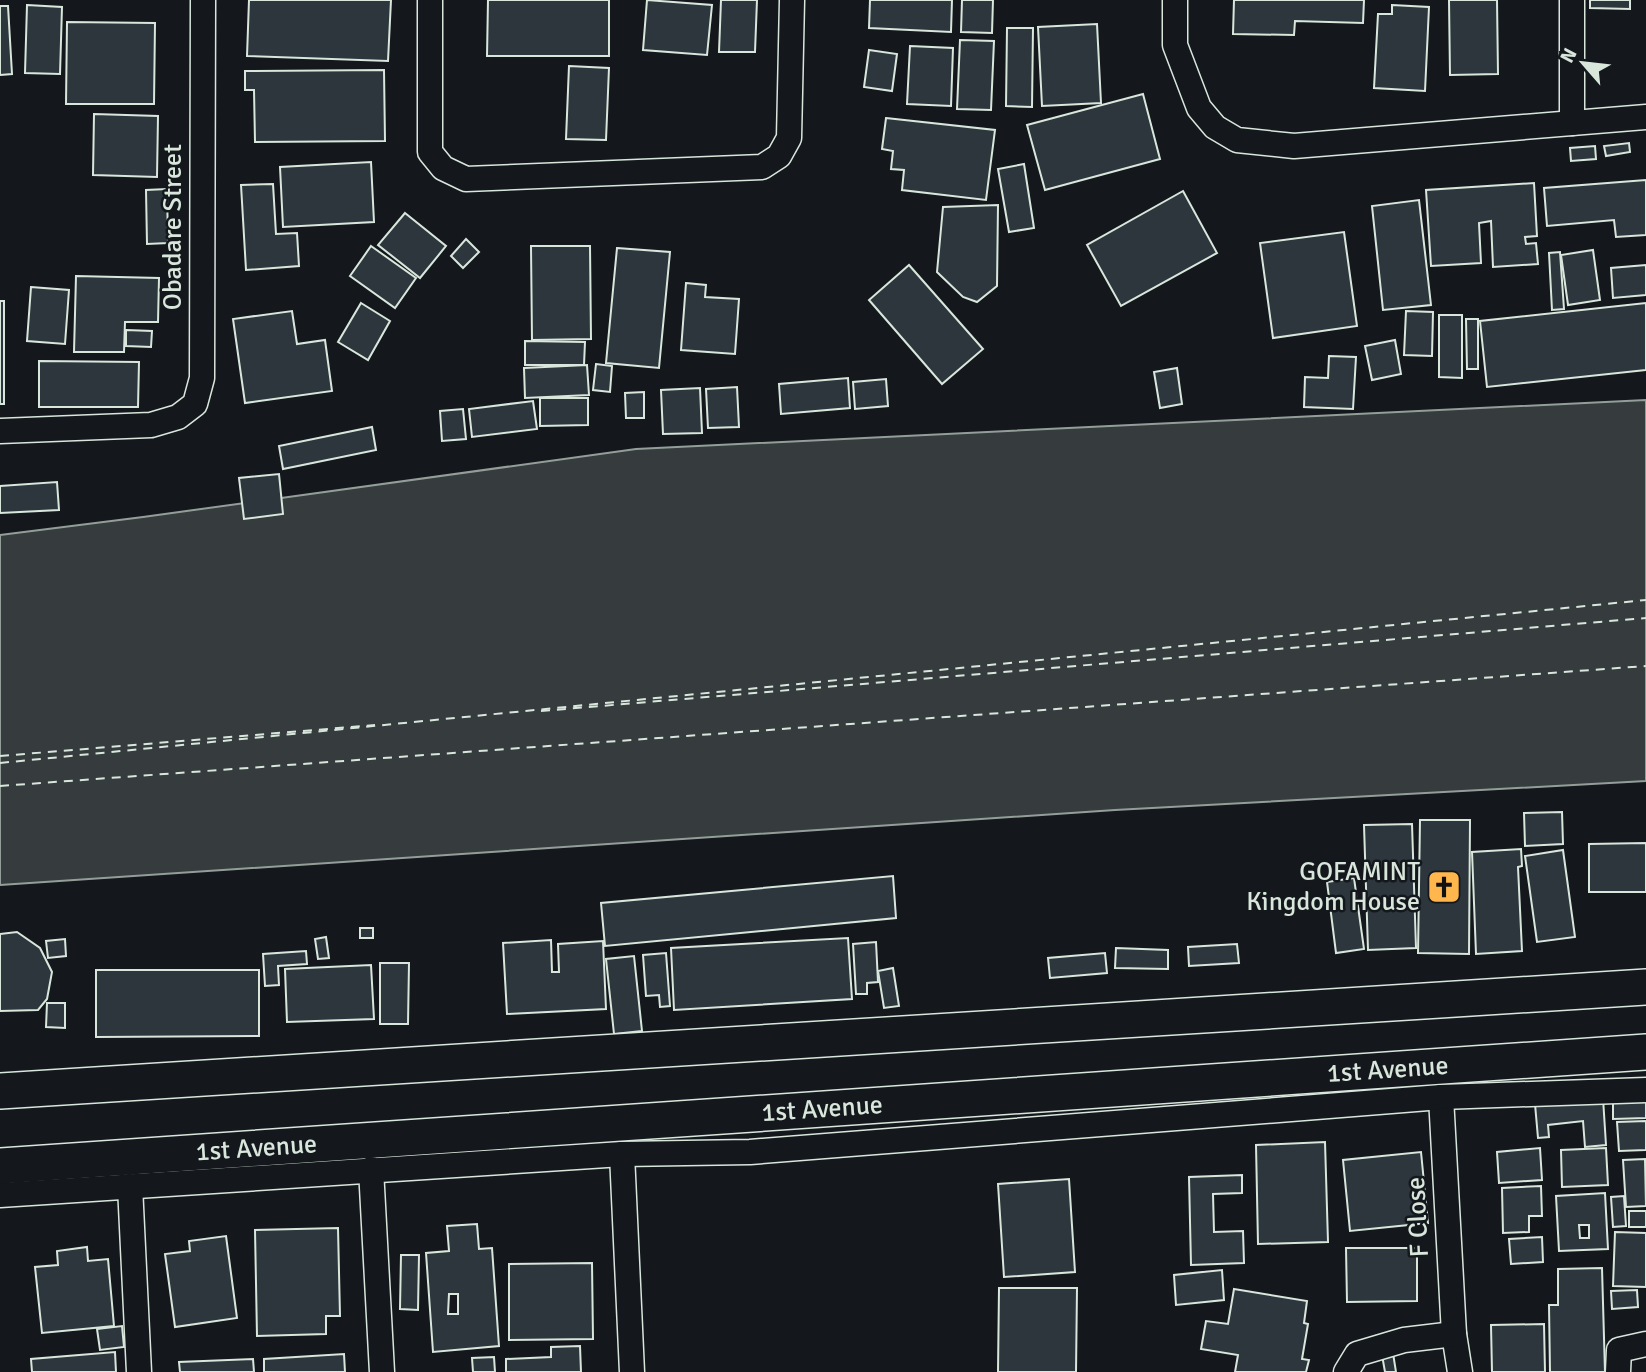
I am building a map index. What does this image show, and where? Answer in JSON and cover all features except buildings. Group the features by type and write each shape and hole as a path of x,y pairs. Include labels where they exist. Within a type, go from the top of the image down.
{"main road":[{"path":"0,1091 1646,988"},
{"name":"1st Avenue","path":"0,1166 1646,1052"}],"street":[{"name":"Obadare Street","path":"0,431 151,425 178,416 195,404 202,378 203,0"},
{"path":"430,0 430,152 443,168 466,179 762,167 779,156 789,138 792,0"},
{"path":"1175,0 1175,45 1199,108 1215,127 1237,140 1294,145 1646,117"},
{"path":"1572,0 1572,123"},
{"path":"0,1195 622,1154 750,1152 1441,1097 1646,1090"},
{"name":"F Close","path":"1441,1097 1454,1334 1460,1372"},
{"path":"622,1154 632,1372"},
{"path":"371,1169 382,1372"},
{"path":"130,1186 139,1372"},
{"path":"1346,1372 1357,1354 1404,1340 1454,1334"},
{"path":"1618,1372 1619,1350 1646,1344"}],"shaded area":[{"path":"1646,400 1646,781 1115,810 0,885 0,535 636,449"}],"ferry route":[{"path":"0,763 1646,600"},
{"path":"541,711 1646,618"},
{"path":"0,786 1646,666"},
{"path":"0,756 375,725"}],"place":[{"name":"GOFAMINT Kingdom House","path":"1444,887"}]}
